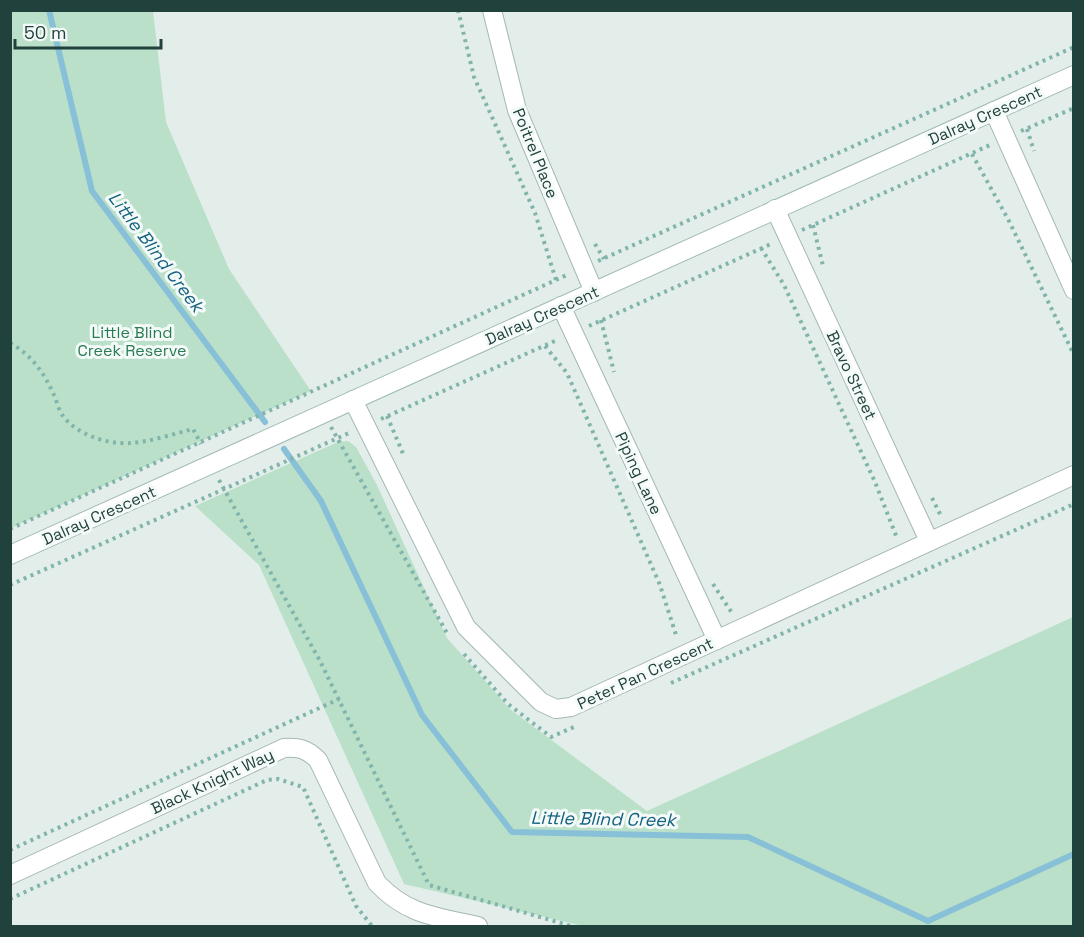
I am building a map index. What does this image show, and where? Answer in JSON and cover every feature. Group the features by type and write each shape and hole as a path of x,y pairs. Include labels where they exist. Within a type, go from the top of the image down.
{"street":[{"name":"Poitrel Place","path":"492,10 517,110 594,291"},
{"name":"Dalray Crescent","path":"10,555 1074,75"},
{"path":"994,111 1074,290"},
{"name":"Bravo Street","path":"775,209 929,542"},
{"name":"Piping Lane","path":"561,306 717,640"},
{"name":"Peter Pan Crescent","path":"353,400 466,627 541,702 556,709 570,707 1074,476"},
{"name":"Black Knight Way","path":"10,875 284,748 298,747 309,751 318,760 377,884 389,896 424,920 478,927"}],"path":[{"path":"458,10 474,77 535,213 556,280"},
{"path":"10,529 1074,47"},
{"path":"10,585 1074,108"},
{"path":"972,154 1009,221 1074,355"},
{"path":"761,248 784,285 874,482 897,539"},
{"path":"10,343 21,349 36,364 46,378 63,416 79,431 97,439 129,443 193,429 320,661 429,885 572,927"},
{"path":"545,345 567,373 660,585 678,639"},
{"path":"311,391 444,631 451,639"},
{"path":"671,684 1074,504"},
{"path":"458,647 508,704 551,737 584,722"},
{"path":"10,850 339,699"},
{"path":"10,899 267,780 278,779 303,787 356,906 372,927"}],"green space":[{"name":"Little Blind Creek Reserve","path":"10,11 153,11 166,122 229,269 311,391 11,528"},
{"path":"348,441 356,447 376,483 447,638 511,710 647,811 1073,617 1073,926 583,926 404,884 259,565 195,506 338,442"}],"waterway":[{"name":"Little Blind Creek","path":"49,10 92,191 265,422"},
{"name":"Little Blind Creek","path":"284,449 321,501 422,715 512,832 748,837 928,921 1074,854"}]}
